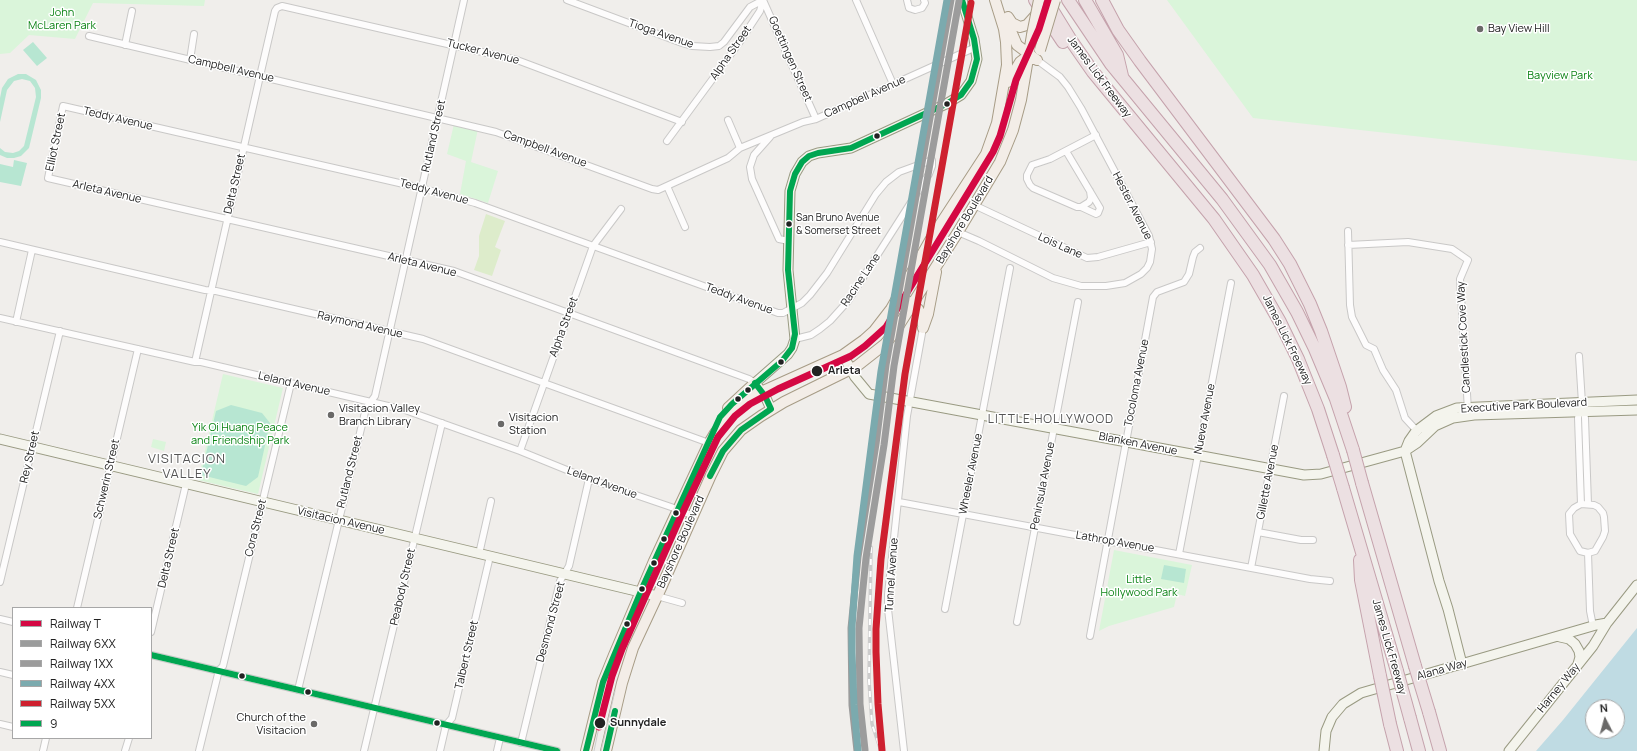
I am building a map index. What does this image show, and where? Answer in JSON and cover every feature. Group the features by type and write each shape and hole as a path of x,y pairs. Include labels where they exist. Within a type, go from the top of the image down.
{"highway":[{"path":"1035,0 1067,48 1110,94"},
{"name":"James Lick Freeway","path":"1046,0 1077,50 1110,94 1214,219 1230,241 1257,281 1280,322 1298,359 1334,454 1419,751"},
{"name":"James Lick Freeway","path":"1068,0 1095,42 1123,79 1231,210 1273,271 1297,312 1315,349 1336,399 1353,450 1440,751"},
{"path":"1085,0 1117,56 1123,79"},
{"path":"1102,0 1118,30 1140,62 1265,227 1290,264 1315,317 1340,387 1353,450"},
{"path":"1359,541 1361,580 1390,724 1397,751"}],"main road":[{"name":"Bayshore Boulevard","path":"586,751 603,682 678,509 709,443 722,423 746,401 758,387 843,355 874,331 891,309 932,237 986,154 994,134 1003,94 1007,65 1006,42 995,0"},
{"path":"1001,0 1014,41 1020,48 1032,57"},
{"name":"Bayshore Boulevard","path":"606,751 629,658 637,637 723,451 741,430 771,409 851,370 885,344 913,304 958,232 994,173 1004,152 1018,112 1032,57 1032,35 1039,0"},
{"path":"1003,94 1017,65 1024,59 1032,57 1040,50 1055,0"},
{"path":"1006,14 1012,23 1020,27 1027,25 1035,16"},
{"path":"923,328 928,314 936,267"},
{"path":"899,295 913,304 922,316 923,328"}],"street":[{"name":"Rutland Street","path":"298,690 366,408 375,396 464,0"},
{"name":"Tioga Avenue","path":"567,0 692,46 710,47 719,46 724,42 750,7 763,0"},
{"name":"Goettingen Street","path":"763,0 816,119"},
{"name":"Alpha Street","path":"667,141 739,43 760,11 763,0"},
{"path":"856,0 893,84"},
{"path":"907,0 910,8 915,10 922,8 924,0"},
{"path":"771,409 758,387 788,354 795,339 788,270 791,185 795,174 804,159 818,153 851,148 954,100 966,88 974,73 977,59 976,47 962,0"},
{"name":"Tucker Avenue","path":"277,8 282,6 517,60 682,122"},
{"name":"Delta Street","path":"194,362 275,11 277,8"},
{"path":"124,45 132,11"},
{"path":"190,60 194,34"},
{"name":"Campbell Avenue","path":"89,36 496,132 658,190 728,158 740,148 770,137 803,122 816,119 976,47"},
{"name":"Hester Avenue","path":"958,232 1053,278 1074,284 1116,286 1141,274 1150,262 1152,249 1151,242 1096,135 1068,87 1060,77 1032,57"},
{"name":"Teddy Avenue","path":"63,106 421,188 475,203 778,313 783,314 792,308"},
{"name":"Elliot Street","path":"48,178 63,106"},
{"path":"728,120 740,148"},
{"path":"1066,150 1100,208 1096,214 1033,188 1028,182 1027,175 1032,165 1050,159 1066,150 1096,135"},
{"path":"770,137 754,155 750,167 752,179 780,239 789,241"},
{"name":"Racine Lane","path":"792,308 802,303 817,286 881,187 892,176 899,172 932,160 932,166 929,174 848,301 830,321 820,329 811,334 795,339"},
{"name":"Arleta Avenue","path":"48,178 454,271 749,379 758,387"},
{"path":"667,186 685,227"},
{"path":"1081,207 1089,202 1091,198 1090,190"},
{"name":"Lois Lane","path":"974,205 1087,258 1098,257 1151,242"},
{"name":"Alpha Street","path":"520,451 593,246 621,209"},
{"path":"1348,231 1350,305 1352,317 1366,345 1374,349 1383,370 1396,390 1405,418 1420,434"},
{"name":"Raymond Avenue","path":"0,242 423,339 709,443"},
{"name":"Candlestick Cove Way","path":"1348,245 1408,242 1452,249 1468,260 1460,279 1468,412"},
{"name":"Tocoloma Avenue","path":"1090,636 1153,297 1157,292 1184,282 1189,274 1193,256 1200,248"},
{"path":"16,322 32,250"},
{"name":"Wheeler Avenue","path":"945,609 1010,268"},
{"name":"Nueva Avenue","path":"1179,554 1231,283"},
{"name":"Peninsula Avenue","path":"1017,622 1078,302"},
{"name":"Leland Avenue","path":"0,318 194,362 201,362 405,410 520,451 589,479 678,509 694,516"},
{"name":"Tunnel Avenue","path":"904,751 888,609 909,401 923,328"},
{"name":"Rey Street","path":"0,582 60,331"},
{"name":"Schwerin Street","path":"77,607 138,349"},
{"name":"Blanken Avenue","path":"843,355 864,390 869,394 1304,475 1321,474 1405,451"},
{"path":"1579,356 1581,408 1578,418 1585,504"},
{"name":"Cora Street","path":"199,751 218,670 222,666 291,383"},
{"name":"Gillette Avenue","path":"1252,568 1284,396"},
{"name":"Executive Park Boulevard","path":"1581,408 1637,400"},
{"name":"Executive Park Boulevard","path":"1405,451 1420,434 1446,420 1468,412 1581,408 1637,410"},
{"name":"Peabody Street","path":"364,751 442,423"},
{"name":"Visitacion Avenue","path":"0,439 682,603"},
{"path":"1405,451 1438,581 1450,616 1462,664"},
{"name":"Desmond Street","path":"521,743 560,581 569,566 589,479"},
{"name":"Delta Street","path":"152,628 186,484"},
{"path":"479,554 491,500"},
{"name":"Lathrop Avenue","path":"899,502 1310,579 1330,581"},
{"path":"1585,504 1594,505 1601,509 1604,517 1605,531 1597,548 1592,553 1588,554 1580,551 1570,534 1569,514 1574,508 1585,504"},
{"path":"1258,532 1301,540 1313,540"},
{"path":"1588,554 1590,611 1595,633 1593,646"},
{"name":"Talbert Street","path":"440,751 446,725 452,718 490,556"},
{"name":"Harney Way","path":"1509,751 1593,646 1607,623 1637,585"},
{"path":"0,619 12,622"},
{"path":"1593,626 1607,623"},
{"name":"Alana Way","path":"1324,751 1328,724 1337,710 1351,698 1374,689 1593,626"},
{"path":"1554,638 1566,638 1575,644 1579,651 1580,657 1578,665"},
{"path":"152,655 557,751"},
{"path":"0,672 12,675"},
{"path":"0,724 12,727"},
{"path":"497,751 500,738"},
{"path":"42,751 46,739"},
{"path":"125,751 129,739"}],"green space":[{"name":"John McLaren Park","path":"0,0 205,0 204,6 93,3 75,39 29,35 10,53 0,54"},
{"name":"Bayview Park","path":"1167,0 1637,0 1637,161 1253,118"},
{"path":"33,42 47,58 37,66 23,50"},
{"path":"18,74 26,74 36,80 41,90 41,98 29,148 21,156 7,158 0,155 0,148 5,152 13,153 19,151 24,146 36,97 35,88 30,81 22,79 14,81 7,90 0,122 0,98 2,88 8,79"},
{"path":"454,124 478,129 471,162 498,171 488,203 460,194 466,161 447,154"},
{"path":"14,160 27,163 21,186 0,182 0,164 13,167"},
{"path":"486,214 505,221 495,247 501,250 492,276 474,270 479,256 479,236"},
{"name":"Yik Oi Huang Peace and Friendship Park","path":"223,374 283,388 258,494 198,480"},
{"path":"231,405 262,413 270,423 258,477 246,486 201,475 216,411"},
{"path":"153,439 166,442 164,451 151,447"},
{"name":"Little Hollywood Park","path":"1114,550 1192,565 1185,596 1177,594 1174,607 1109,626 1099,631"},
{"path":"1164,565 1186,569 1184,583 1161,579"}],"water":[{"path":"1637,628 1637,751 1536,751 1563,720"}],"tram line":[{"path":"601,751 615,691"},
{"path":"594,751 599,727"}],"railway":[{"path":"871,547 869,681 872,724 881,751"}],"rail line":[{"name":"4XX","path":"858,751 854,705 852,652 852,627 857,556 881,371 947,0"},
{"name":"6XX","path":"857,751 852,705 851,628 858,557 876,444 886,365 951,0"},
{"name":"T","path":"599,727 612,676 622,649 680,518 718,437 735,416 750,404 778,389 851,356 865,346 886,327 993,152 1000,136 1016,80 1039,29 1048,0"},
{"name":"1XX","path":"865,750 860,704 859,628 866,558 884,445 894,366 959,1"},
{"name":"5XX","path":"882,750 876,652 876,629 881,559 905,374 971,3"}],"transit line":[{"name":"9","path":"586,751 603,682 644,584 720,417 732,404 782,361 792,348 795,334 788,270 790,191 795,174 802,162 809,156 818,153 851,148 946,104 961,95 971,81 977,59 974,39 962,0"},
{"name":"9","path":"710,476 723,451 741,430 771,409 765,396 755,383"},
{"name":"9","path":"152,655 557,751"},
{"name":"9","path":"606,751 615,711"}],"place":[{"name":"Bay View Hill","path":"1480,29"},
{"name":"San Bruno Avenue & Somerset Street","path":"789,224"},
{"name":"Arleta","path":"817,371"},
{"name":"Visitacion Valley Branch Library","path":"331,415"},
{"name":"Visitacion Station","path":"501,424"},
{"name":"Sunnydale","path":"600,723"},
{"name":"Church of the Visitacion","path":"314,724"}],"district":[{"name":"LITTLE HOLLYWOOD","path":"1051,420"},
{"name":"VISITACION VALLEY","path":"187,466"}]}
